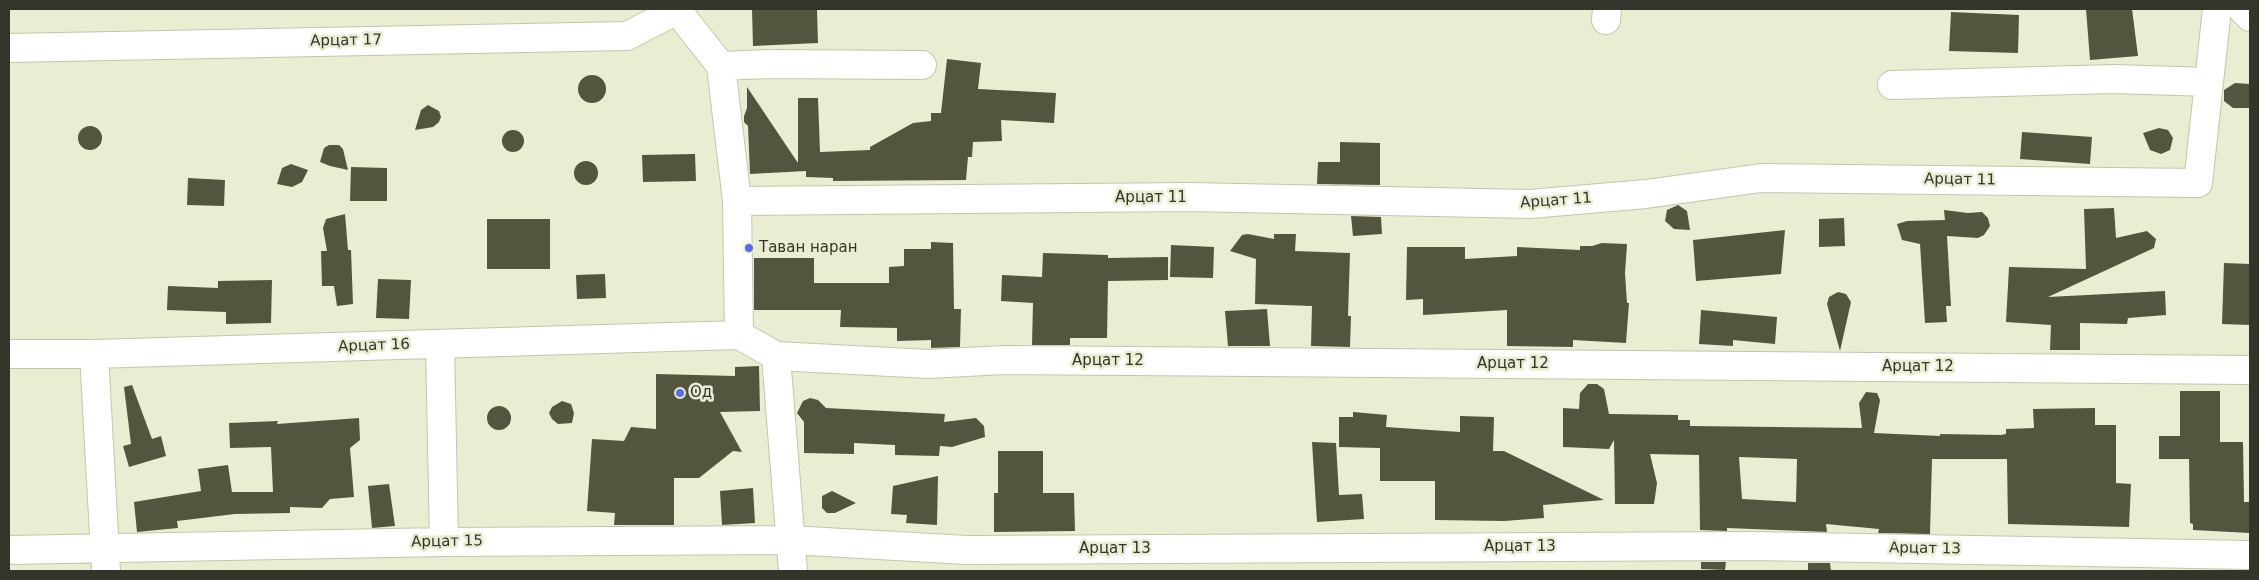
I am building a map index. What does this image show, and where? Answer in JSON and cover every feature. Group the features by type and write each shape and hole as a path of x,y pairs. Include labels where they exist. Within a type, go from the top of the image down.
{"street":[{"name":"Арцат 11","path":"737,201 1190,198 1530,204 1646,194 1761,178 2198,183 2217,9"},
{"path":"2242,9 2250,17"},
{"path":"676,10 721,66 737,201 739,335 776,356 793,571"},
{"name":"Арцат 17","path":"9,48 628,36 676,10"},
{"path":"721,66 768,64 922,65"},
{"path":"1892,85 2114,79 2209,82"},
{"name":"Арцат 16","path":"9,354 94,354 739,335"},
{"path":"440,344 444,542"},
{"path":"94,354 105,560"},
{"name":"Арцат 12","path":"776,356 929,364 1004,360 2250,370"},
{"name":"Арцат 15","path":"9,550 105,560 444,542 790,540"},
{"name":"Арцат 13","path":"790,540 967,550 1753,546 2250,555"}],"building":[{"path":"752,9 817,9 818,43 753,46"},
{"path":"2086,9 2132,9 2138,56 2090,60"},
{"path":"1951,12 2019,15 2018,53 1949,51"},
{"path":"947,59 981,63 978,89 1056,93 1054,123 1001,120 1002,141 973,142 972,157 968,157 966,180 833,181 833,178 806,177 806,171 750,174 748,126 744,122 747,108 747,87 798,163 798,98 818,98 820,152 870,150 870,147 913,123 931,121 931,113 941,113"},
{"path":"592,75 602,79 606,89 602,99 592,103 582,99 578,89 582,79"},
{"path":"2235,83 2250,84 2250,108 2233,108 2224,101 2224,90"},
{"path":"428,105 439,111 441,117 439,122 433,127 415,130 421,110"},
{"path":"90,126 95,127 101,133 101,143 95,149 90,150 85,149 79,143 78,138 79,133 85,127"},
{"path":"2159,128 2168,130 2173,138 2170,150 2161,154 2150,150 2143,133"},
{"path":"513,130 521,133 524,141 521,149 513,152 505,149 502,141 505,133"},
{"path":"2022,132 2092,137 2090,164 2020,159"},
{"path":"1340,142 1380,143 1380,185 1317,184 1318,162 1340,162"},
{"path":"329,145 339,145 343,149 348,170 320,162 324,148"},
{"path":"695,154 696,181 643,182 642,155"},
{"path":"586,161 594,165 598,173 594,181 586,185 578,181 574,173 578,165"},
{"path":"291,164 308,170 302,182 292,187 277,184 282,168"},
{"path":"351,167 387,168 387,201 350,201"},
{"path":"188,178 225,180 224,206 187,205"},
{"path":"1678,205 1687,211 1690,230 1674,229 1665,221 1667,210"},
{"path":"2114,208 2116,238 2147,231 2156,239 2154,248 2048,297 2165,291 2166,315 2128,318 2127,324 2080,323 2080,350 2050,350 2051,325 2006,322 2009,267 2086,269 2084,209"},
{"path":"1944,210 1968,213 1982,212 1988,218 1990,226 1984,235 1978,238 1947,236 1951,306 1946,306 1947,322 1925,323 1920,244 1902,240 1897,224 1907,221 1945,220"},
{"path":"345,214 348,250 351,250 353,304 337,306 334,286 322,286 321,251 327,251 323,228 326,219"},
{"path":"1351,216 1381,217 1382,234 1353,236"},
{"path":"1844,218 1845,246 1819,247 1819,219"},
{"path":"487,219 550,219 550,269 487,269"},
{"path":"1785,230 1781,274 1696,281 1693,240"},
{"path":"1248,234 1274,239 1274,234 1296,234 1295,251 1350,253 1348,316 1351,316 1350,347 1311,346 1312,306 1255,304 1256,259 1230,251 1242,235"},
{"path":"931,242 953,243 954,309 961,309 960,347 931,348 931,340 897,341 897,328 840,327 841,310 754,310 754,258 814,258 814,283 889,283 889,267 904,266 904,249 931,249"},
{"path":"1602,243 1627,244 1625,273 1627,303 1629,303 1626,343 1573,340 1573,347 1507,346 1507,310 1423,315 1423,299 1406,300 1407,247 1465,247 1465,259 1517,256 1517,247 1580,250 1580,246 1592,246"},
{"path":"1171,245 1214,247 1213,278 1170,277"},
{"path":"1043,253 1108,255 1108,258 1168,257 1168,280 1108,281 1107,338 1070,338 1070,345 1032,345 1033,303 1001,301 1002,275 1042,277"},
{"path":"2224,263 2250,264 2250,325 2222,324"},
{"path":"605,274 606,298 577,299 576,275"},
{"path":"378,279 411,280 409,319 376,318"},
{"path":"272,280 271,323 226,324 226,312 167,310 168,286 218,288 218,281"},
{"path":"1838,292 1846,294 1851,302 1840,351 1827,304 1829,297"},
{"path":"1267,309 1270,346 1228,346 1225,311"},
{"path":"1701,310 1777,317 1775,344 1733,340 1733,346 1699,344"},
{"path":"759,366 760,411 720,412 742,452 733,451 699,478 674,478 674,525 614,525 615,513 587,511 592,439 624,441 631,427 656,429 656,374 735,376 735,367"},
{"path":"1588,384 1597,384 1604,389 1609,414 1678,415 1678,420 1690,420 1690,426 1862,428 1859,403 1866,392 1877,393 1880,400 1874,433 1940,436 1940,434 2001,435 2006,434 2006,429 2034,428 2033,409 2095,408 2095,425 2116,425 2116,483 2131,484 2129,527 2008,524 2007,459 1932,459 1930,534 1878,533 1879,529 1826,524 1827,532 1727,528 1727,531 1700,530 1699,455 1650,454 1657,483 1654,504 1615,504 1614,440 1609,449 1563,447 1563,408 1579,409 1580,393","holes":["1739,457 1797,459 1796,502 1742,499"]},
{"path":"132,385 152,439 161,436 166,456 129,467 123,446 131,444 124,387"},
{"path":"2180,391 2220,391 2220,442 2243,442 2244,502 2250,502 2250,533 2193,530 2193,524 2190,523 2189,459 2159,459 2159,436 2180,436"},
{"path":"810,398 818,400 826,408 945,414 944,422 976,418 984,426 985,437 952,447 940,446 939,456 895,455 895,445 854,443 854,454 804,453 804,422 797,413 803,401"},
{"path":"562,401 571,404 574,413 572,423 558,424 549,413 552,407"},
{"path":"499,406 508,409 511,418 508,427 499,430 490,427 487,418 490,409"},
{"path":"1353,412 1387,415 1386,427 1460,432 1460,416 1494,417 1493,451 1504,451 1604,500 1543,505 1544,518 1504,521 1435,520 1435,481 1380,481 1380,448 1339,447 1339,417 1353,417"},
{"path":"359,418 360,440 350,448 354,497 330,499 322,508 290,507 290,513 235,514 177,521 178,528 137,532 134,502 201,491 198,469 228,465 232,492 273,492 271,447 230,448 229,423 278,421 277,424"},
{"path":"1312,442 1336,443 1339,495 1362,494 1364,519 1317,522"},
{"path":"998,451 1043,451 1043,493 1074,493 1075,531 994,532 994,493 998,493"},
{"path":"938,476 937,525 906,523 907,515 891,514 893,486"},
{"path":"389,484 395,526 372,528 368,486"},
{"path":"753,488 755,523 722,525 720,491"},
{"path":"832,491 856,503 835,513 827,513 822,508 822,496"},
{"path":"1701,562 1726,562 1725,570 1701,569"},
{"path":"1808,563 1830,563 1831,571 1808,571"}],"place":[{"name":"Таван наран","path":"749,248"},
{"name":"Од","path":"680,393"}]}
